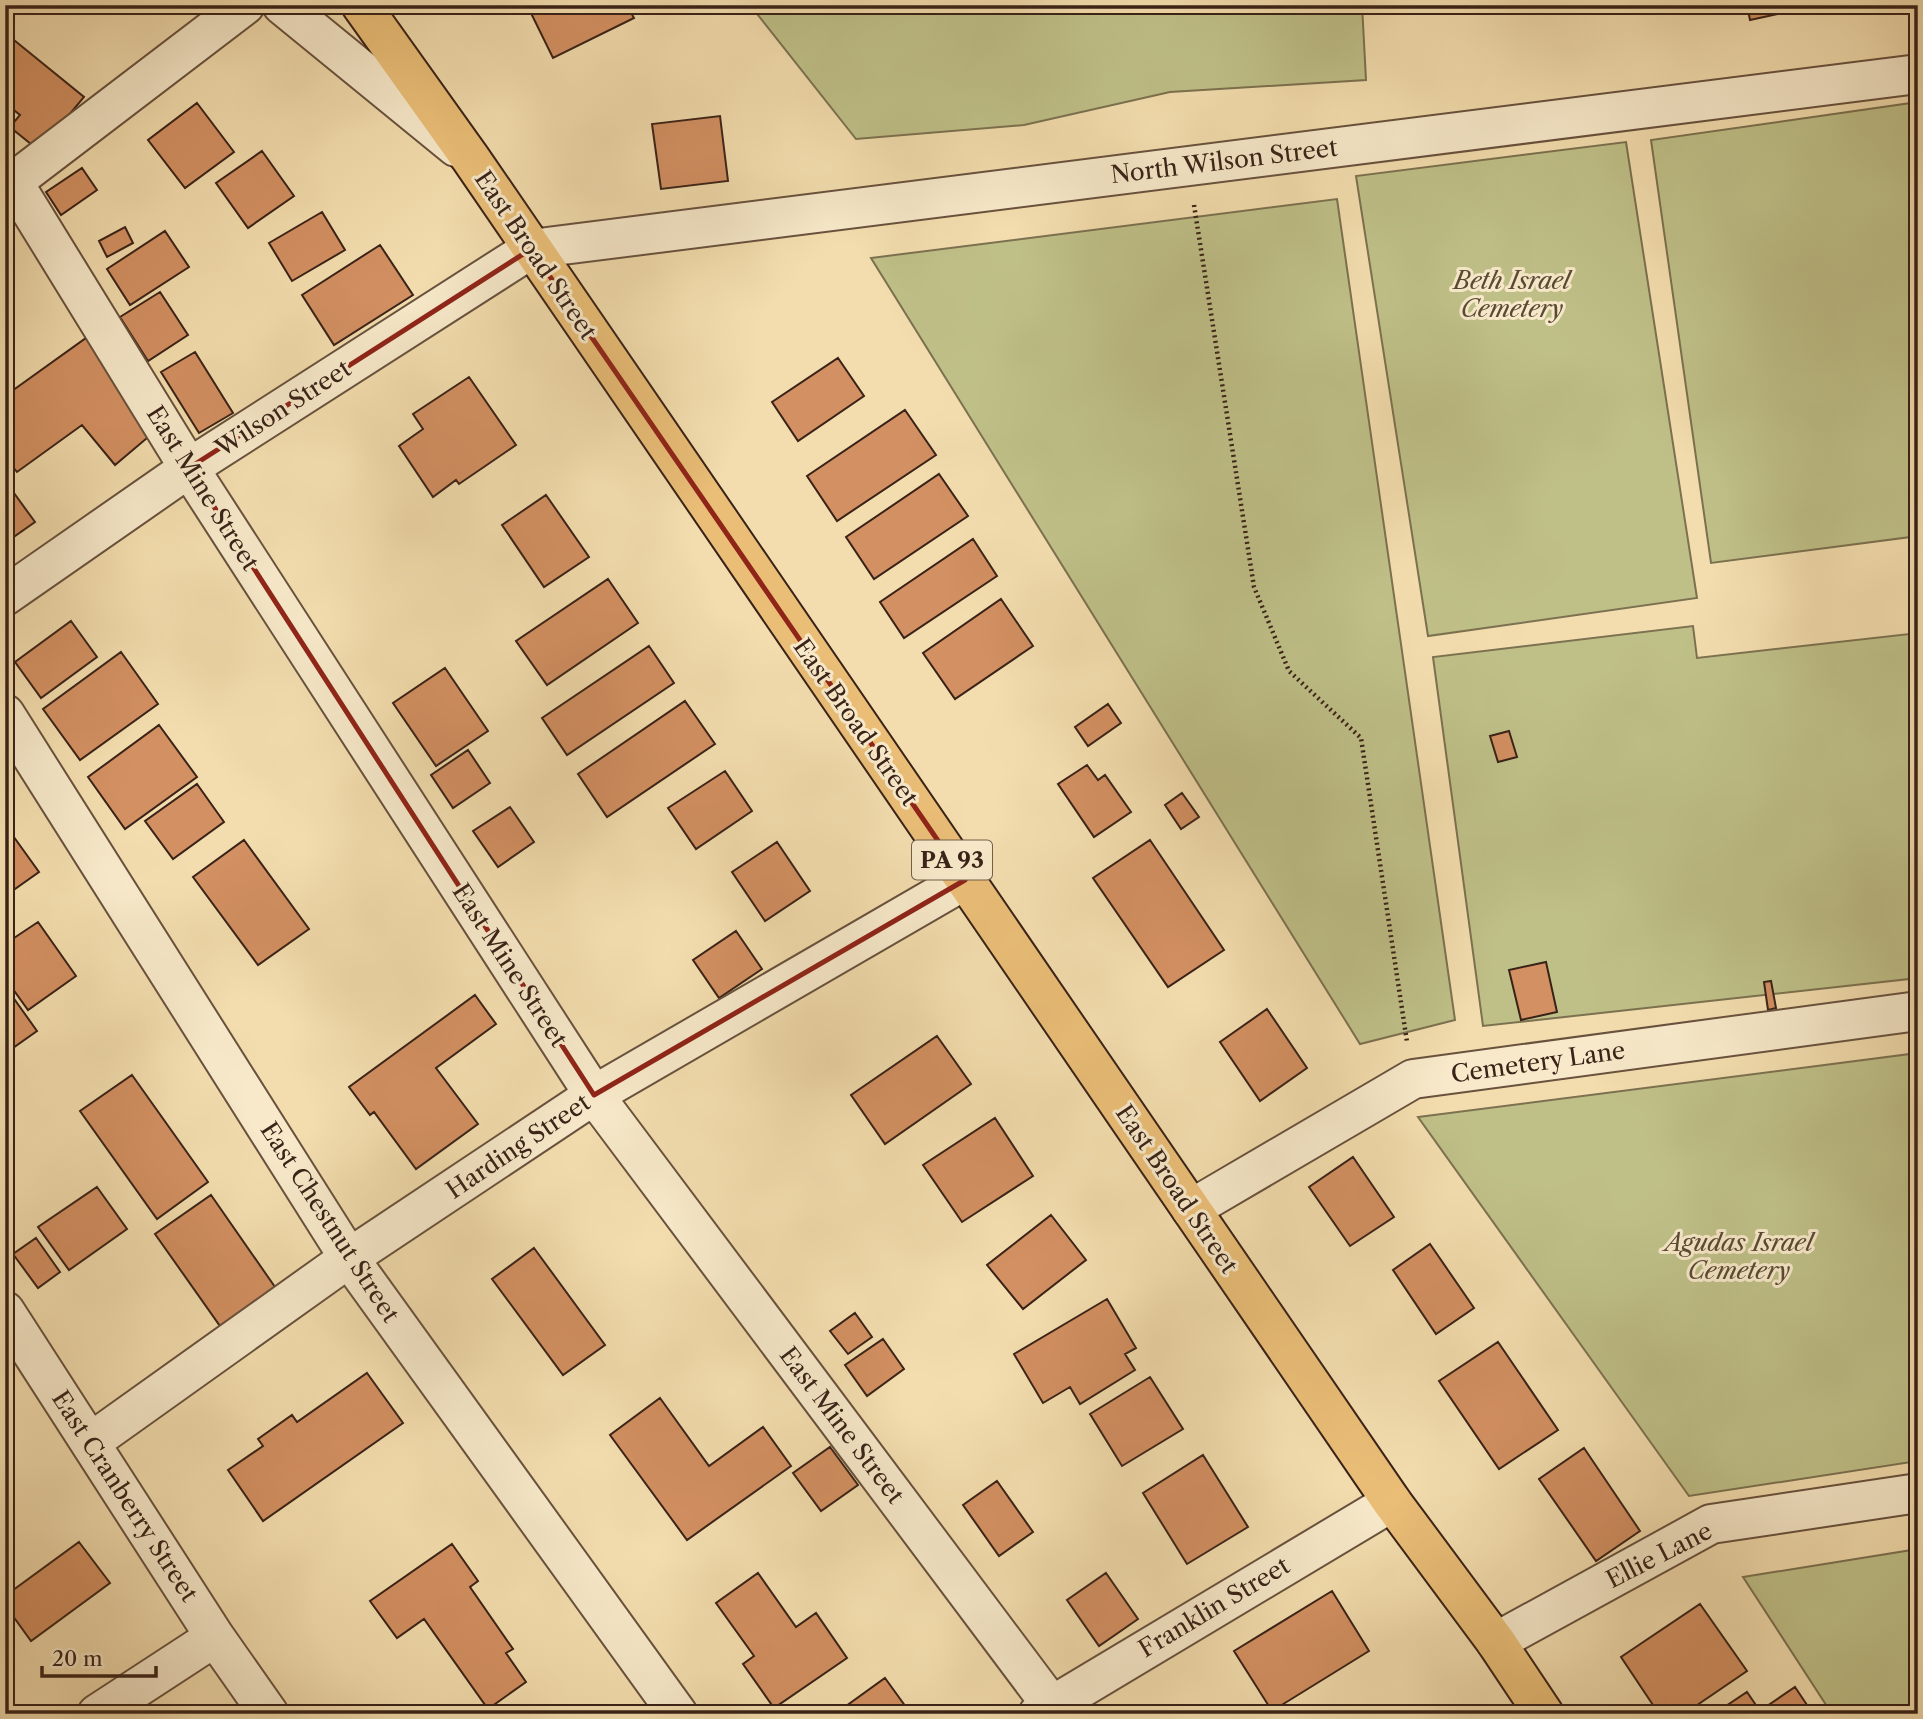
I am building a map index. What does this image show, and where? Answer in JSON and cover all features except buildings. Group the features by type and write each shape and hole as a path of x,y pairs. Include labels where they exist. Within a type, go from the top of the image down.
{"highway":[{"name":"East Broad Street","path":"361,5 471,159 1392,1503 1496,1642 1544,1714"}],"street":[{"name":"East Mine Street","path":"245,5 13,182 189,468 594,1095 1049,1711"},
{"path":"282,5 471,159"},
{"name":"North Wilson Street","path":"531,249 1918,74"},
{"name":"Wilson Street","path":"5,596 189,468 531,249"},
{"name":"East Chestnut Street","path":"5,714 349,1258 678,1714"},
{"name":"Harding Street","path":"91,1442 349,1258 594,1095 965,880"},
{"name":"Cemetery Lane","path":"1191,1209 1413,1079 1918,1011"},
{"name":"East Cranberry Street","path":"5,1311 215,1637 269,1714"},
{"name":"Ellie Lane","path":"1496,1642 1711,1524 1918,1493"},
{"name":"Franklin Street","path":"1049,1711 1392,1503"},
{"path":"97,1714 215,1637"}],"path":[{"path":"1188,166 1254,587 1289,671 1361,738 1413,1079"}],"highlighted area":[{"path":"531,249 965,880 594,1095 189,468"}],"green space":[{"path":"750,5 1362,5 1366,80 1170,92 1024,125 856,139"},
{"path":"1918,102 1918,536 1711,563 1651,140"},
{"name":"Beth Israel Cemetery","path":"1626,142 1697,598 1428,636 1356,176"},
{"path":"1337,199 1455,1020 1360,1044 871,258"},
{"path":"1693,626 1697,658 1918,633 1918,978 1483,1026 1433,657"},
{"name":"Agudas Israel Cemetery","path":"1918,1053 1918,1461 1689,1496 1418,1117"},
{"path":"1918,1549 1918,1714 1832,1714 1743,1577"}]}
